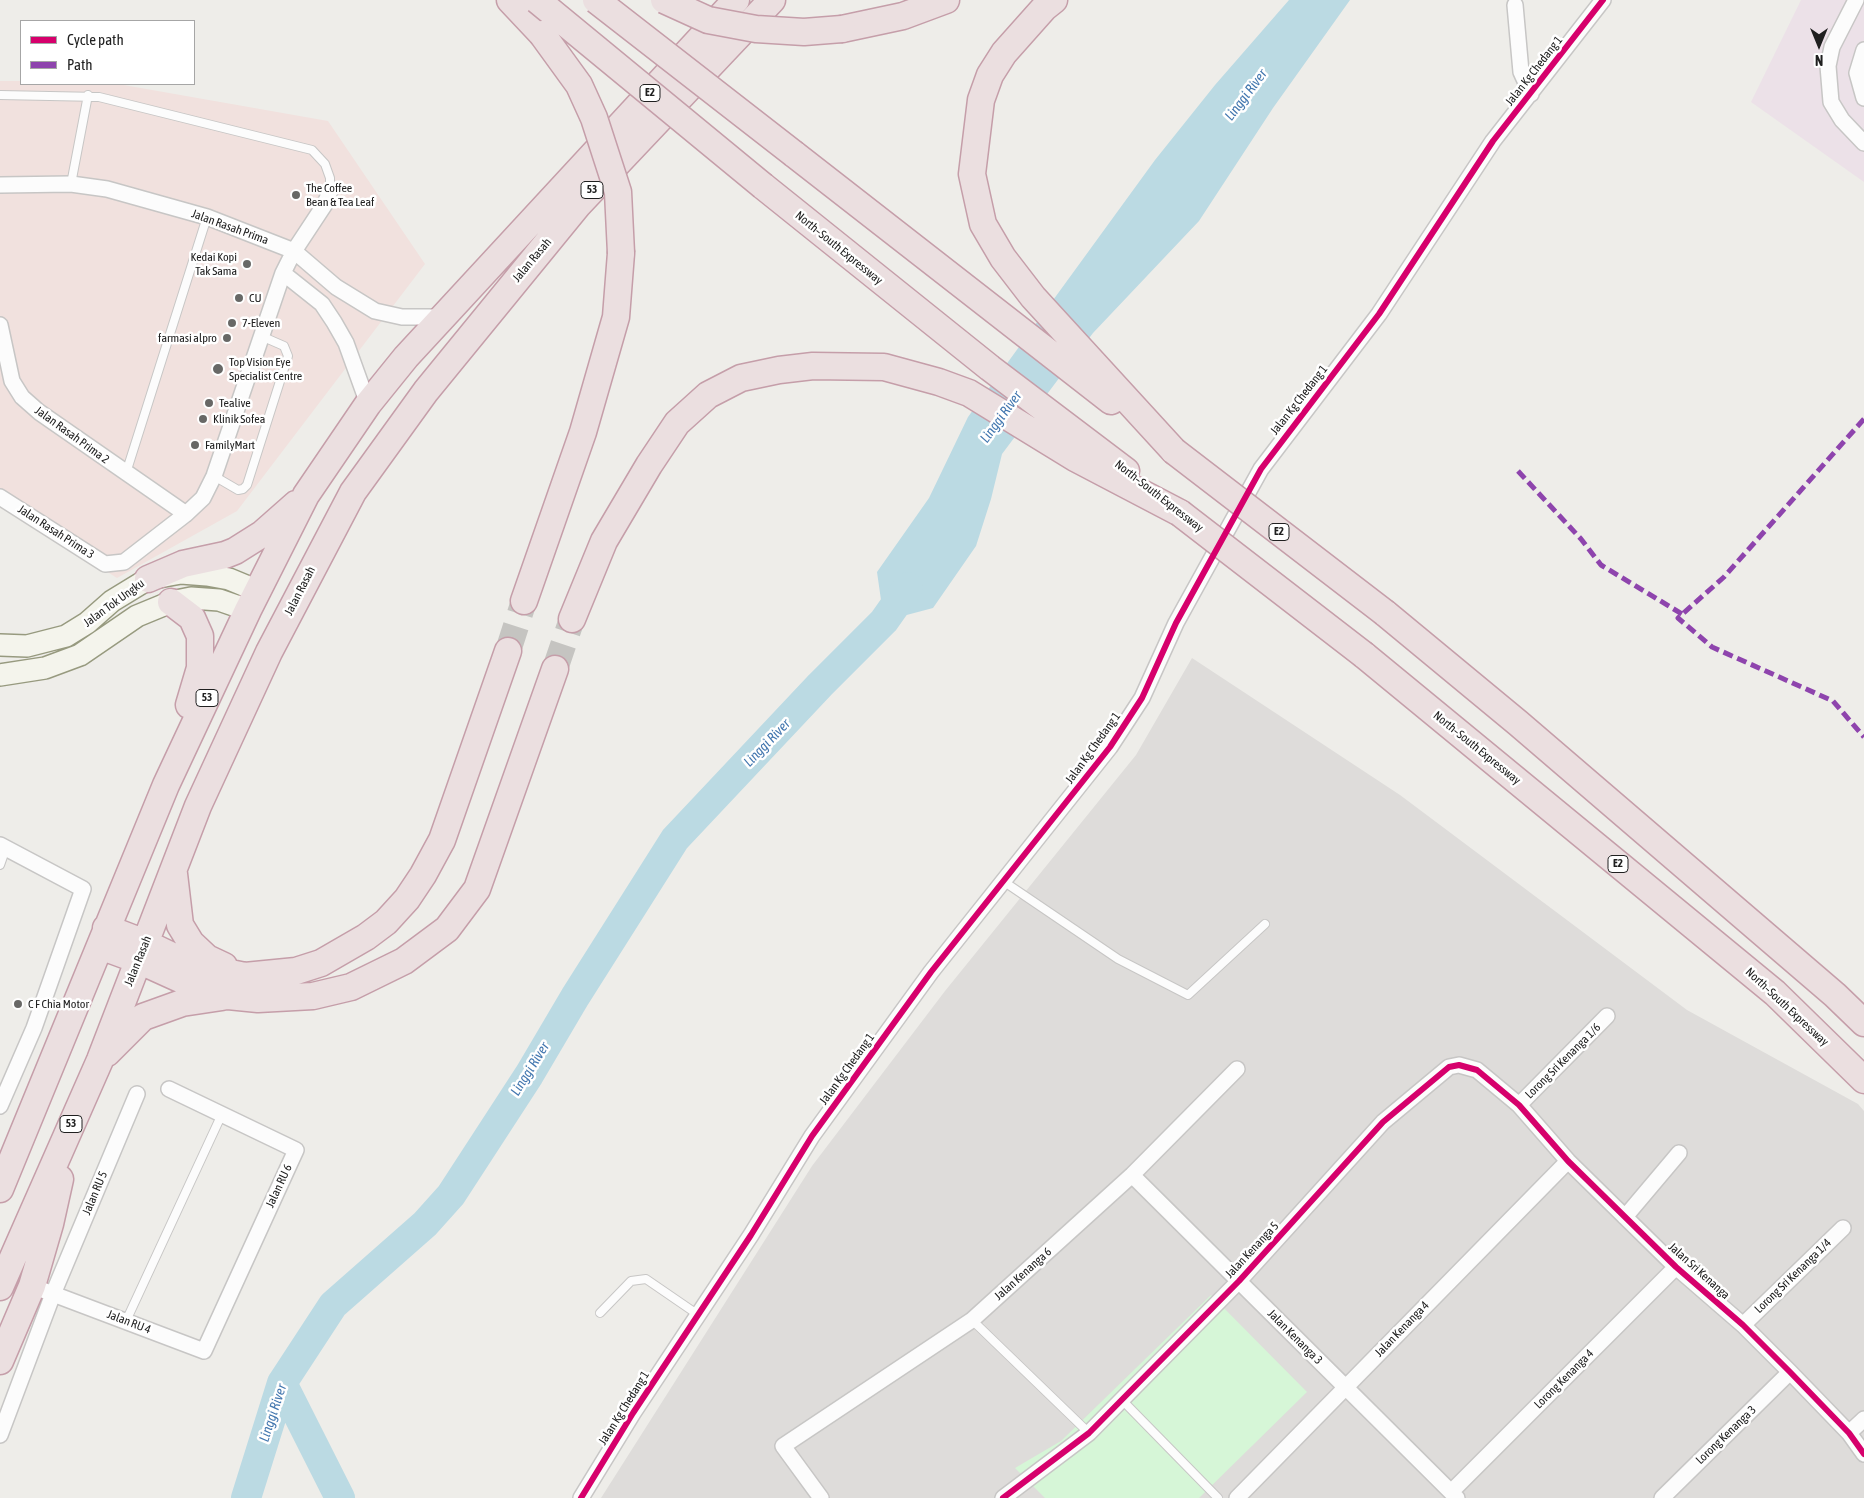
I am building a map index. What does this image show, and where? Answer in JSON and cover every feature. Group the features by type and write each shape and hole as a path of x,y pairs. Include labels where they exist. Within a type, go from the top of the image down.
{"highway":[{"path":"510,0 542,34 579,85 594,118 618,192 621,253 616,316 583,432 524,601"},
{"name":"North–South Expressway","path":"537,0 763,186 990,368 1364,656 1775,993 1864,1080"},
{"name":"E2","path":"596,0 1174,451 1385,613 1533,736 1835,995 1864,1023"},
{"path":"664,0 708,20 756,29 804,32 842,29 903,16 946,0"},
{"name":"53","path":"0,1187 64,1036 166,785 257,603 306,496 368,404 406,356 736,0"},
{"name":"Jalan Rasah","path":"0,1287 100,1060 198,806 269,652 353,492 396,430 474,330 578,205 772,0"},
{"path":"1054,0 1044,8 1004,53 990,75 981,100 972,174 983,224 1003,258 1033,297 1174,451"},
{"path":"572,619 604,541 649,465 677,423 708,395 741,378 778,370 813,366 853,365 884,367 914,373 969,393 1075,458 1180,513"},
{"path":"148,579 183,564 220,557 235,551 262,534 306,496"},
{"path":"269,652 257,603 305,581"},
{"path":"166,785 200,668 201,651 198,627 186,612 171,602"},
{"path":"103,937 190,965 245,976 296,971 321,963 366,937 386,922 407,899 423,875 442,840 508,651"},
{"path":"142,951 202,989 228,996 258,999 313,996 351,987 404,961 447,929 477,889 554,669"},
{"path":"174,870 180,925 191,943 207,958 245,976"},
{"path":"100,1060 143,1016 182,1003 228,996"},
{"path":"0,1361 43,1290 50,1224 72,1122"}],"main road":[{"name":"Jalan Tok Ungku","path":"0,645 27,646 66,636 87,623 112,602 148,579 181,573 229,579 257,603"},
{"name":"Jalan Tok Ungku","path":"0,675 44,668 80,656 137,616 171,602 191,598 257,603"}],"street":[{"name":"Jalan Kg Chedang 1","path":"583,1497 697,1314 751,1235 812,1136 931,972 1110,747 1142,698 1176,623 1261,469 1379,314 1494,141 1603,0"},
{"path":"1856,0 1832,47 1828,66 1831,102 1842,120 1864,143"},
{"path":"1515,5 1521,72 1531,94"},
{"path":"1864,50 1857,73 1864,98"},
{"name":"Jalan Rasah Prima","path":"0,185 71,184 106,189 207,217 294,251 336,287 375,311 402,316 441,317"},
{"name":"Jalan Rasah Prima 3","path":"0,496 105,564 124,562 186,514 203,498 214,476 283,273 294,251 325,204 330,191"},
{"path":"283,273 322,304 334,322 346,343 368,404"},
{"name":"Jalan Rasah Prima 2","path":"0,325 12,381 22,397 39,412 186,514"},
{"path":"0,1106 34,1028 83,889 3,847"},
{"name":"Lorong Sri Kenanga 1/6","path":"1519,1105 1607,1016"},
{"path":"34,1028 64,1036"},
{"name":"Jalan Kenanga 5","path":"1003,1498 1089,1433 1239,1281 1383,1122 1449,1067 1467,1065 1477,1070 1519,1105"},
{"name":"Jalan Kenanga 6","path":"821,1498 783,1446 972,1320 1132,1175 1237,1070"},
{"name":"Jalan RU 6","path":"168,1089 296,1150 204,1351"},
{"name":"Jalan RU 5","path":"0,1436 43,1290 137,1094"},
{"name":"Jalan Sri Kenanga","path":"1519,1105 1568,1161 1676,1267 1742,1324 1790,1372 1849,1433 1864,1454"},
{"path":"1625,1217 1679,1153"},
{"name":"Jalan Kenanga 4","path":"1237,1498 1568,1161"},
{"name":"Jalan Kenanga 3","path":"1132,1175 1454,1495"},
{"name":"Lorong Sri Kenanga 1/4","path":"1742,1324 1843,1228"},
{"name":"Lorong Kenanga 4","path":"1454,1495 1676,1267"},
{"name":"Jalan RU 4","path":"43,1290 204,1351"},
{"name":"Lorong Kenanga 3","path":"1662,1498 1790,1372"},
{"path":"1849,1433 1864,1418"}],"lane":[{"path":"0,96 88,96 312,150 325,164 330,178 330,191"},
{"path":"71,184 88,96"},
{"path":"126,473 207,217"},
{"path":"214,476 238,490 244,489 247,485 288,356 284,346 261,336"},
{"path":"0,865 3,847"},
{"path":"1003,881 1118,959 1188,995 1265,924"},
{"path":"126,1321 222,1114"},
{"path":"600,1313 631,1281 646,1279 697,1314"},
{"path":"972,1320 1089,1433"},
{"path":"1122,1400 1218,1498"}],"shaded area":[{"path":"1801,0 1864,0 1864,182 1751,102"},
{"path":"0,81 20,81 20,85 124,85 328,121 425,264 237,511 117,578 0,504"},
{"path":"1192,658 1400,795 1687,1010 1858,1104 1864,1111 1864,1498 601,1498 812,1166 945,991 1136,755"}],"green space":[{"path":"1211,1295 1307,1392 1199,1498 1045,1498 1015,1468 1061,1441"}],"water":[{"path":"1289,0 1350,0 1273,108 1199,221 1093,333 1002,454 991,499 976,546 933,608 884,621 877,572 929,498 968,417 1155,160 1215,85"}],"waterway":[{"name":"Linggi River","path":"246,1498 282,1383 333,1305 425,1224 451,1195 529,1075 575,997 675,839 820,685 884,621 908,587"},
{"path":"282,1383 340,1498"}],"tunnel":[{"path":"508,651 524,601"},
{"path":"555,669 572,619"}],"marked path":[{"path":"1864,419 1724,577 1678,618 1712,647 1833,701 1864,737"},
{"path":"1518,471 1581,539 1601,565 1682,614"}],"cycle path":[{"path":"581,1498 633,1413 751,1235 812,1136 931,972 1110,747 1142,698 1176,623 1261,469 1379,314 1493,141 1603,0"},
{"path":"1003,1498 1089,1433 1239,1281 1383,1122 1449,1067 1459,1065 1477,1070 1519,1105 1568,1161 1676,1267 1743,1325 1790,1372 1849,1433 1864,1454"}],"place":[{"name":"The Coffee Bean & Tea Leaf","path":"296,195"},
{"name":"Kedai Kopi Tak Sama","path":"247,264"},
{"name":"CU","path":"239,298"},
{"name":"7-Eleven","path":"232,323"},
{"name":"farmasi alpro","path":"227,338"},
{"name":"Top Vision Eye Specialist Centre","path":"218,369"},
{"name":"Tealive","path":"209,403"},
{"name":"Klinik Sofea","path":"203,419"},
{"name":"FamilyMart","path":"195,445"},
{"name":"C F Chia Motor","path":"18,1004"}]}
